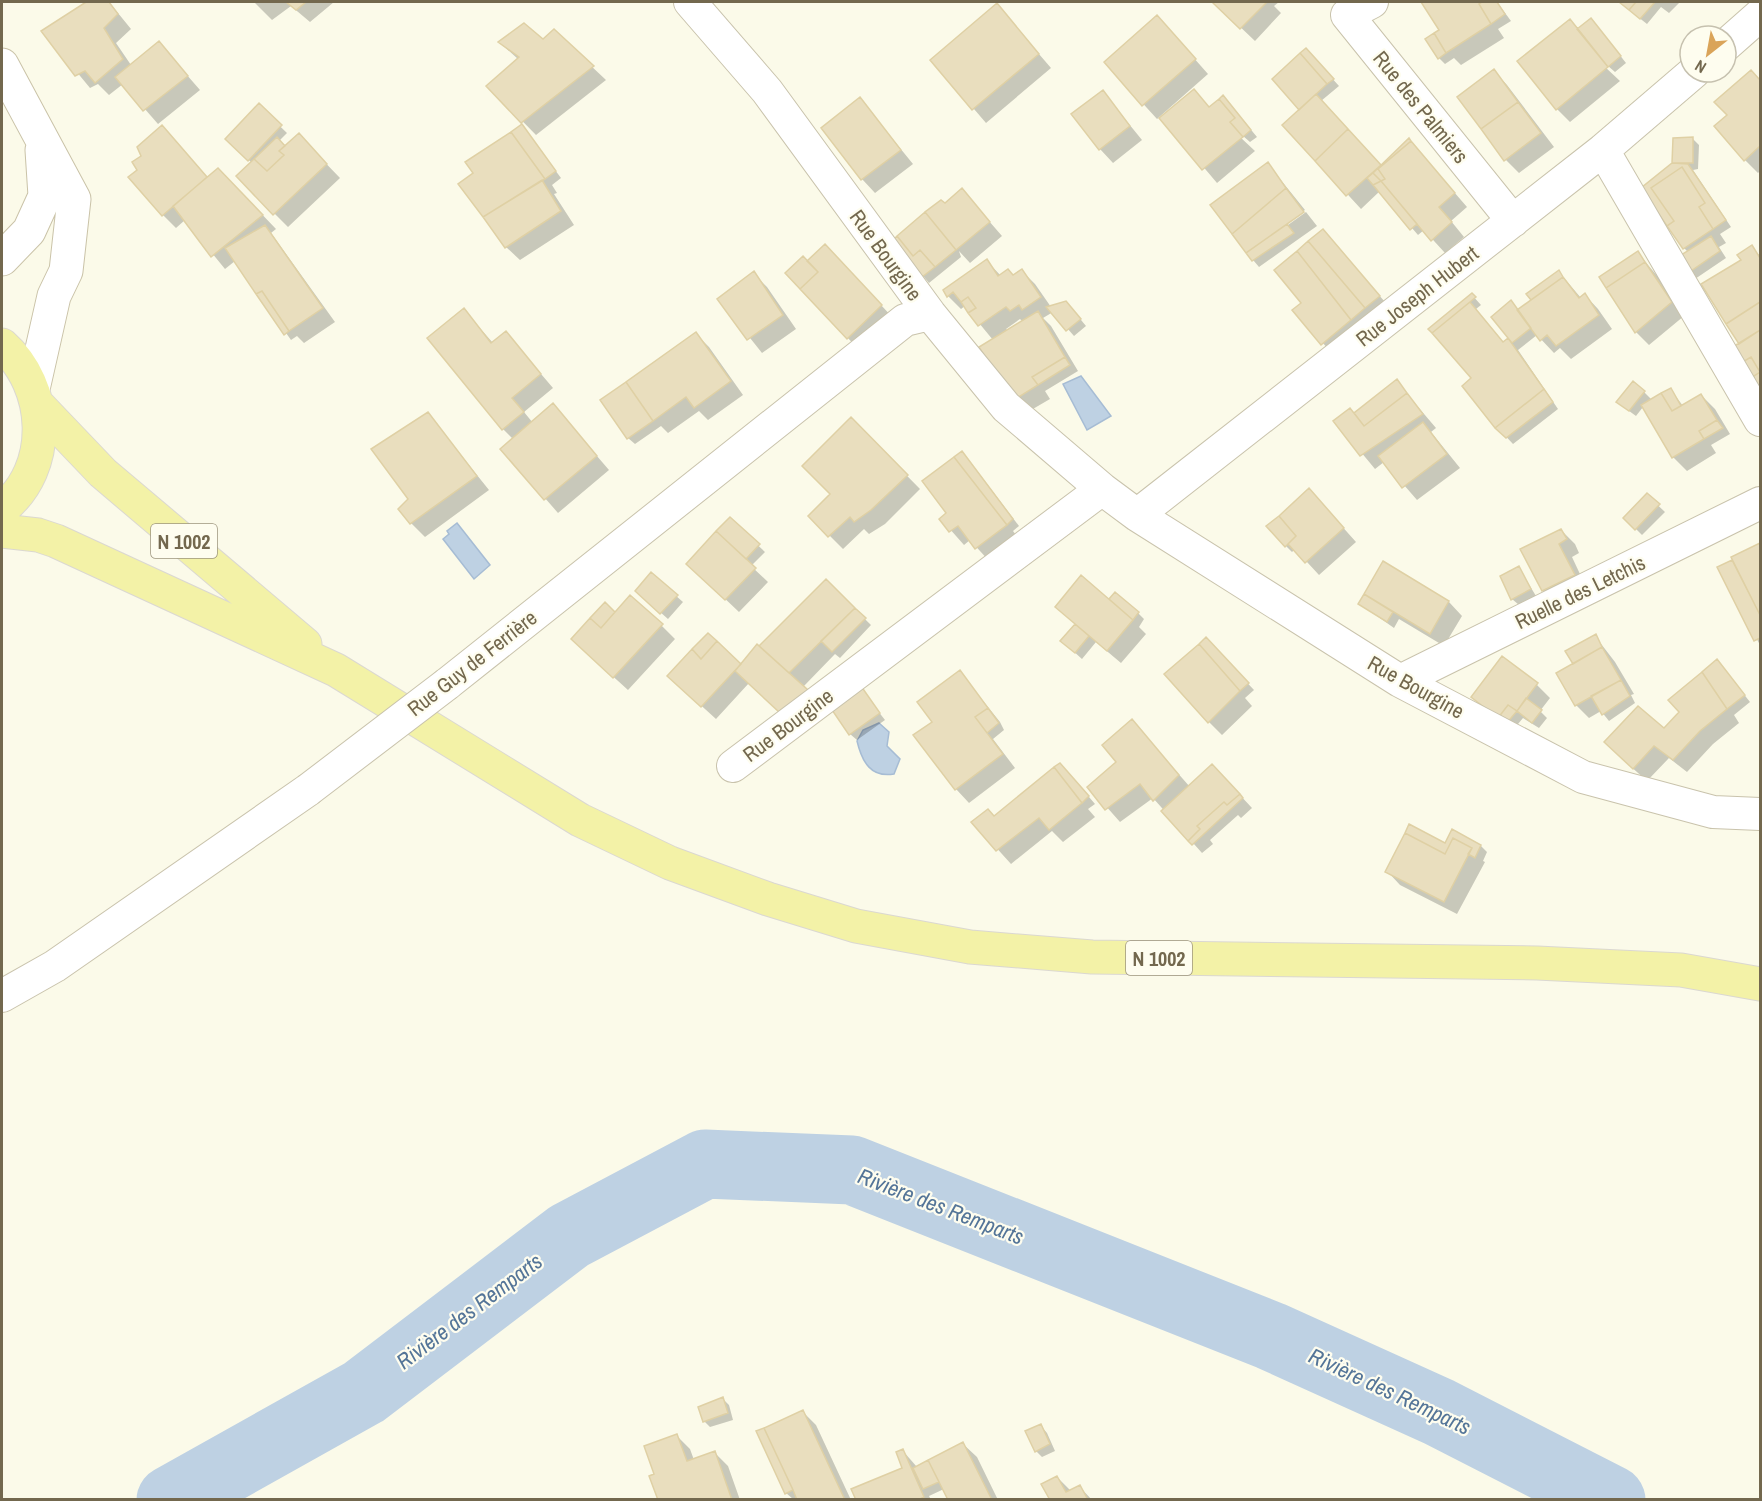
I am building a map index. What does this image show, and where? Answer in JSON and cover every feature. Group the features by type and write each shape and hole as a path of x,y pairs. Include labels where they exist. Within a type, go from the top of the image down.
{"main road":[{"path":"2,64 74,199 66,271 54,296 35,397 38,449 31,470 20,488 2,509"},
{"path":"2,259 29,231 45,196 41,139"},
{"path":"2,345 23,370 35,397"},
{"name":"N 1002","path":"35,397 103,472 336,670"},
{"name":"N 1002","path":"2,531 38,535 56,541 336,670 580,819 670,863 768,899 856,926 970,947 1092,957 1548,964 1681,970 1761,984"}],"street":[{"name":"Rue Bourgine","path":"690,2 767,91 930,314 1006,407 1102,489 1137,515 1400,681 1583,777 1713,812 1761,814"},
{"name":"Rue des Palmiers","path":"1372,2 1347,15 1513,221"},
{"path":"1738,35 1761,15"},
{"name":"Rue Joseph Hubert","path":"1137,515 1604,150 1680,84"},
{"path":"1604,150 1761,420"},
{"name":"Rue Guy de Ferrière","path":"2,996 55,966 308,790 447,684 905,320 930,314"},
{"name":"Rue Bourgine","path":"733,766 1102,489"},
{"name":"Ruelle des Letchis","path":"1400,681 1761,503"}],"water":[{"path":"1081,376 1111,416 1087,430 1063,384"},
{"path":"457,523 490,565 474,579 443,539 449,534 447,531"},
{"path":"879,723 889,732 887,746 900,759 894,774 886,775 874,771 865,762 859,749 857,741 863,730"}],"building":[{"path":"86,2 109,2 118,14 104,28 123,59 95,83 85,71 75,76 41,31"},
{"path":"286,2 306,2 296,10"},
{"path":"1212,2 1267,2 1240,29"},
{"path":"1421,2 1482,2 1479,4 1491,24 1446,53 1434,33 1439,30"},
{"path":"1497,2 1505,14 1491,24 1479,4"},
{"path":"1619,2 1636,2 1629,10"},
{"path":"1636,2 1655,2 1640,19 1629,10"},
{"path":"997,3 1039,54 972,110 930,60"},
{"path":"1157,15 1196,59 1142,106 1104,62"},
{"path":"1591,18 1621,56 1608,67 1577,29"},
{"path":"1570,19 1608,67 1556,110 1517,61"},
{"path":"524,23 543,39 554,29 594,66 521,123 486,86 519,57 498,42"},
{"path":"1434,33 1446,53 1438,59 1425,39"},
{"path":"159,41 188,76 143,111 115,77"},
{"path":"1306,48 1334,79 1327,84 1300,53"},
{"path":"1300,53 1327,84 1299,110 1272,79"},
{"path":"1494,69 1518,102 1481,129 1457,97"},
{"path":"1751,70 1760,80 1760,146 1744,161 1714,126 1727,115 1714,102 1735,84 1738,84 1738,81"},
{"path":"1194,89 1209,107 1219,99 1235,118 1230,122 1243,137 1202,170 1159,118"},
{"path":"1103,90 1130,126 1099,150 1071,114"},
{"path":"1316,94 1348,129 1315,161 1282,125"},
{"path":"1223,95 1251,130 1243,137 1230,122 1235,118 1219,99"},
{"path":"860,97 901,150 861,180 821,128"},
{"path":"1518,102 1541,133 1504,161 1481,129"},
{"path":"259,103 282,125 248,161 225,139"},
{"path":"522,124 556,171 545,179 511,132"},
{"path":"162,125 207,177 162,216 128,177 137,170 132,162 141,156 137,147"},
{"path":"1348,129 1381,165 1346,196 1315,161"},
{"path":"511,132 545,179 483,217 458,184 473,173 465,162"},
{"path":"299,133 327,164 273,215 236,176 254,159 267,171 284,155 279,151"},
{"path":"277,137 285,146 279,151 284,155 267,171 254,159"},
{"path":"1693,137 1693,163 1672,163 1673,138"},
{"path":"1409,138 1411,141 1378,169 1385,179 1381,181 1373,173"},
{"path":"1411,141 1455,193 1439,207 1452,222 1431,241 1381,181 1385,179 1378,169"},
{"path":"1268,162 1286,188 1232,234 1210,205"},
{"path":"1672,163 1688,164 1726,220 1713,229 1699,207 1705,203 1682,167 1651,188 1674,221 1667,226 1641,188"},
{"path":"1682,167 1705,203 1699,207 1713,229 1683,249 1667,226 1674,221 1651,188"},
{"path":"218,168 263,215 211,257 173,206"},
{"path":"1373,173 1381,181 1373,185 1367,178"},
{"path":"542,180 561,211 505,248 483,217"},
{"path":"1381,181 1417,224 1410,230 1373,185"},
{"path":"962,188 990,222 956,250 925,212 941,200 945,203"},
{"path":"1286,188 1304,212 1246,253 1232,234"},
{"path":"925,212 956,250 935,267 920,250 913,256 897,236"},
{"path":"1287,224 1294,233 1252,261 1246,253"},
{"path":"265,225 323,308 289,331 262,291 256,294 225,248"},
{"path":"1323,229 1380,296 1365,308 1308,241"},
{"path":"897,236 913,256 920,250 935,267 922,277 892,241"},
{"path":"1711,236 1720,251 1688,273 1678,257"},
{"path":"1308,241 1365,308 1351,320 1297,251"},
{"path":"825,244 882,305 847,339 800,289 818,272 807,261"},
{"path":"1752,245 1760,258 1760,302 1726,324 1701,284 1741,260 1737,255"},
{"path":"1297,251 1351,320 1321,345 1292,310 1301,303 1274,270"},
{"path":"1638,251 1645,262 1606,288 1599,277"},
{"path":"803,256 818,272 800,289 785,273"},
{"path":"987,259 998,276 1008,269 1013,275 1022,269 1041,297 1022,310 1019,305 1010,311 1006,307 978,326 968,313 976,308 968,297 961,302 953,292 947,297 943,290"},
{"path":"1645,262 1672,302 1635,333 1606,288"},
{"path":"1559,270 1563,277 1531,300 1526,294"},
{"path":"754,271 783,315 747,340 717,299"},
{"path":"1563,277 1579,298 1585,293 1599,315 1556,346 1547,335 1540,341 1517,310"},
{"path":"262,291 289,331 284,335 256,294"},
{"path":"1472,293 1476,297 1432,333 1428,329"},
{"path":"968,297 976,308 968,313 961,302"},
{"path":"1511,300 1531,328 1512,343 1491,317"},
{"path":"1066,301 1081,319 1066,331 1046,307"},
{"path":"1470,302 1503,342 1508,338 1544,389 1495,428 1462,386 1471,378 1432,333"},
{"path":"1760,302 1760,330 1739,344 1726,324"},
{"path":"464,308 491,343 506,331 541,374 512,398 524,412 502,430 427,338"},
{"path":"1038,311 1065,357 1032,377 1038,385 1012,401 979,347"},
{"path":"1760,330 1760,372 1751,357 1741,363 1731,348"},
{"path":"696,332 731,381 694,408 686,397 653,421 626,382"},
{"path":"1065,357 1070,365 1038,385 1032,377"},
{"path":"1751,357 1760,372 1751,378 1741,363"},
{"path":"1760,372 1760,393 1751,378"},
{"path":"1397,379 1407,393 1364,426 1354,413"},
{"path":"1633,381 1645,391 1629,411 1616,402"},
{"path":"626,382 653,421 627,439 600,400"},
{"path":"1671,388 1681,406 1672,411 1661,393"},
{"path":"1544,389 1553,402 1506,438 1495,428"},
{"path":"1407,393 1423,414 1360,456 1333,421 1350,408 1364,426"},
{"path":"1661,393 1672,411 1701,394 1717,420 1699,431 1704,439 1672,458 1641,405"},
{"path":"553,403 597,456 544,500 500,449"},
{"path":"428,412 477,476 410,524 398,509 408,499 371,449"},
{"path":"851,417 908,475 871,510 854,522 850,517 828,537 808,516 830,494 802,466"},
{"path":"1717,420 1723,428 1704,439 1699,431"},
{"path":"1423,422 1447,454 1402,488 1378,456"},
{"path":"962,451 1013,519 1007,525 954,457"},
{"path":"954,457 1007,525 975,549 958,526 949,532 939,519 946,513 922,481"},
{"path":"1309,488 1344,528 1305,563 1288,544 1296,536 1279,516"},
{"path":"1647,493 1660,504 1635,530 1623,518"},
{"path":"1279,516 1296,536 1285,547 1266,526"},
{"path":"730,517 760,544 746,559 716,531"},
{"path":"1561,529 1567,539 1559,544 1575,575 1542,591 1520,549"},
{"path":"716,531 756,568 725,600 686,564"},
{"path":"1760,543 1760,615 1731,557"},
{"path":"1732,560 1760,615 1760,638 1754,641 1717,567"},
{"path":"1383,561 1449,601 1430,634 1364,594"},
{"path":"1519,566 1531,589 1511,600 1500,576"},
{"path":"651,572 678,595 660,614 635,591"},
{"path":"1081,575 1133,620 1107,651 1055,607"},
{"path":"826,579 855,608 789,673 759,646"},
{"path":"1115,592 1139,612 1133,620 1109,599"},
{"path":"1364,594 1393,612 1387,622 1358,604"},
{"path":"630,595 663,624 613,678 571,639 590,618 601,628"},
{"path":"605,602 615,612 601,628 590,618"},
{"path":"855,608 866,618 832,652 821,641"},
{"path":"1075,624 1089,636 1075,653 1060,641"},
{"path":"708,633 717,641 701,659 692,649"},
{"path":"1596,634 1602,647 1573,664 1565,651"},
{"path":"1206,637 1249,683 1240,691 1199,644"},
{"path":"717,641 741,664 701,707 667,676 692,649 701,659"},
{"path":"757,644 808,690 779,712 735,671"},
{"path":"1199,644 1240,691 1208,723 1164,674"},
{"path":"1602,647 1621,680 1575,706 1556,673"},
{"path":"1502,656 1538,683 1517,711 1508,705 1498,718 1471,697"},
{"path":"1717,659 1745,695 1727,709 1702,672"},
{"path":"960,670 988,708 975,717 1003,754 955,790 913,735 932,722 917,702"},
{"path":"1702,672 1727,709 1700,731 1673,760 1654,746 1633,769 1604,742 1638,706 1664,728 1679,712 1668,700"},
{"path":"1621,680 1630,696 1602,715 1591,696"},
{"path":"861,686 880,713 849,735 830,707"},
{"path":"1526,698 1542,710 1532,723 1517,711"},
{"path":"1508,705 1517,711 1506,724 1498,718"},
{"path":"988,708 999,723 987,733 975,717"},
{"path":"1132,719 1179,775 1153,801 1140,784 1105,810 1087,787 1116,762 1102,745"},
{"path":"1060,763 1089,796 1082,803 1054,767"},
{"path":"1212,764 1240,794 1227,805 1224,802 1197,826 1200,829 1188,841 1161,811"},
{"path":"1054,767 1082,803 1049,830 1039,818 996,851 971,822 988,809 994,816"},
{"path":"1240,794 1243,798 1192,845 1188,841 1200,829 1197,826 1224,802 1227,805"},
{"path":"1409,824 1445,843 1452,829 1481,845 1475,858 1468,854 1472,848 1453,838 1445,854 1405,833"},
{"path":"1405,833 1445,854 1453,838 1472,848 1444,902 1385,872"},
{"path":"723,1397 728,1413 703,1422 698,1407"},
{"path":"803,1410 845,1500 797,1500 764,1428"},
{"path":"1041,1424 1050,1444 1035,1452 1025,1431"},
{"path":"764,1428 793,1490 785,1494 756,1431"},
{"path":"677,1434 687,1461 715,1451 732,1500 658,1500 649,1476 654,1474 644,1446"},
{"path":"963,1442 992,1500 948,1500 928,1460"},
{"path":"903,1449 924,1497 918,1500 856,1500 851,1489 902,1468 896,1452"},
{"path":"928,1460 939,1482 923,1489 913,1468"},
{"path":"1057,1476 1066,1492 1080,1485 1088,1500 1050,1500 1041,1484"}],"waterway":[{"name":"Rivière des Remparts","path":"171,1500 364,1392 569,1236 705,1164 852,1170 1271,1336 1439,1412 1611,1500"}]}
